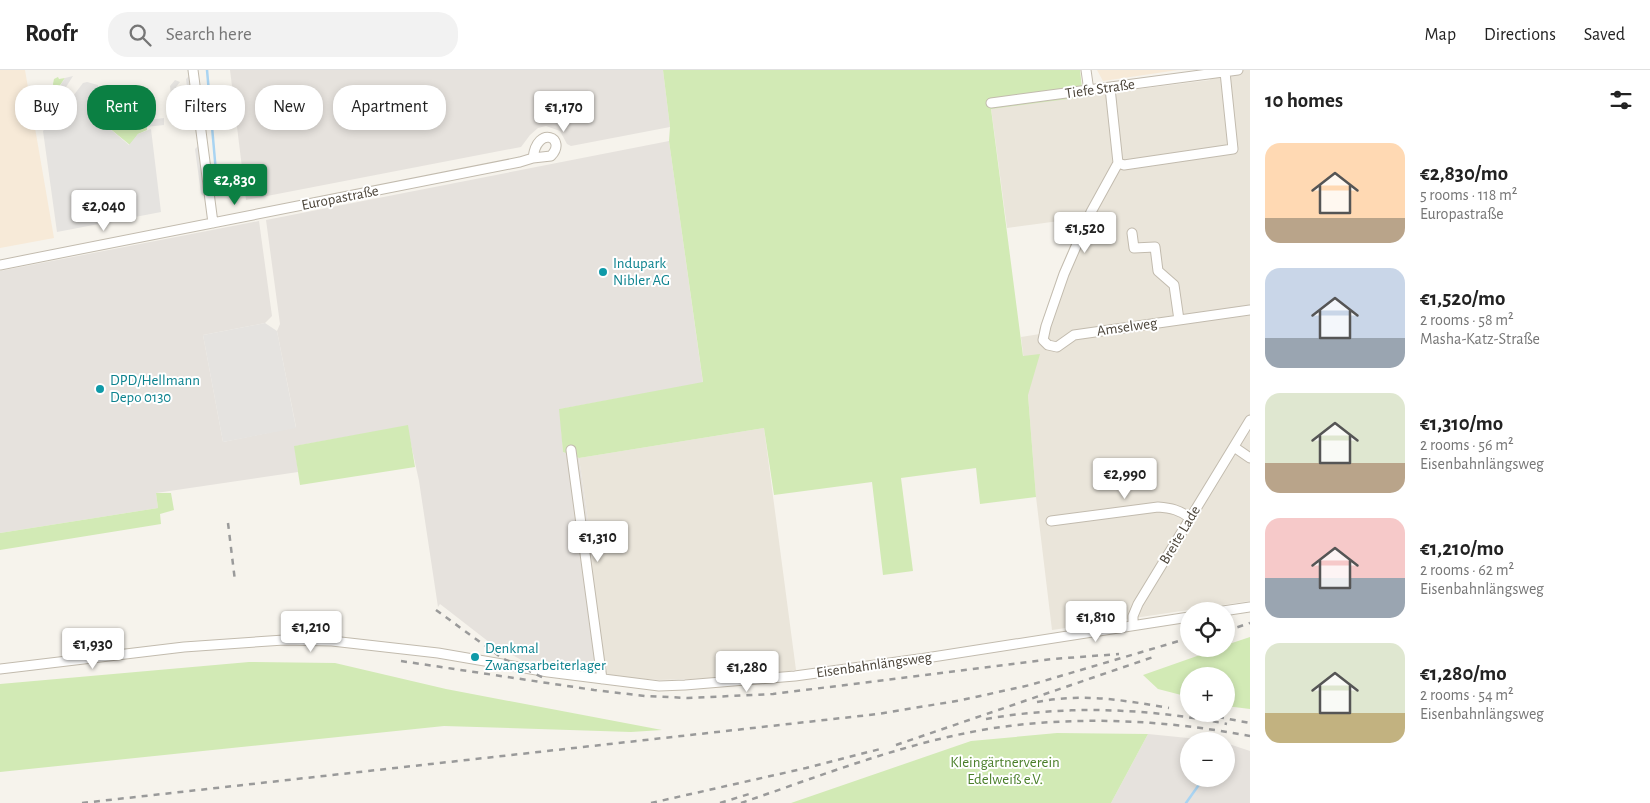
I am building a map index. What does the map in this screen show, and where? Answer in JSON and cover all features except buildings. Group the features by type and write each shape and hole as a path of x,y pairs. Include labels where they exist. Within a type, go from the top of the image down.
{"street":[{"path":"193,70 213,223"},
{"path":"1086,70 1089,90"},
{"name":"Tiefe Straße","path":"991,103 1110,88 1198,73 1238,70"},
{"path":"1110,88 1118,163 1124,165 1233,149 1225,72"},
{"name":"Europastraße","path":"0,264 533,158"},
{"name":"Amselweg","path":"1118,163 1091,212 1064,274 1043,340 1048,345 1057,347 1074,335 1250,310"},
{"name":"Amselweg","path":"1132,233 1134,248 1155,247 1158,271 1174,285 1179,320"},
{"name":"Breite Lade","path":"1133,625 1138,604 1250,420"},
{"path":"1234,447 1250,458"},
{"path":"571,450 602,679"},
{"path":"1051,521 1158,507 1182,511 1190,518"},
{"path":"1235,609 1250,607"},
{"name":"Eisenbahnlängsweg","path":"0,669 184,647 284,640 332,642 420,651 548,672 659,686 740,682 795,676 1180,618"}],"shaded area":[{"path":"0,70 25,70 28,85 15,85 15,130 35,130 54,238 0,248"},
{"path":"230,70 663,70 670,127 571,146 567,144 560,131 546,126 538,128 521,147 246,200 237,130 245,130 245,85 232,85"},
{"path":"1097,70 1178,70 1103,81"},
{"path":"1209,70 1250,70 1250,601 1235,603 1180,602 1180,611 1052,630 1036,497 1028,395 1021,337 1040,334 1039,330 1058,274 1082,218 1007,228 991,108 1210,80"},
{"path":"73,76 67,85 60,85 65,78"},
{"path":"189,76 190,85 187,85 186,79"},
{"path":"175,80 180,82 178,85 171,85"},
{"path":"87,82 98,85 87,85 87,130 111,130 129,145 138,134 151,130 161,212 57,232 43,131 77,130 77,91 83,83"},
{"path":"164,118 164,125 156,126 156,119"},
{"path":"669,141 703,383 560,409 563,452 579,458 590,534 598,644 598,676 546,669 525,662 489,642 440,604 438,607 419,481 407,426 295,446 298,472 156,493 158,508 0,533 0,271 259,221 272,316 265,323 203,335 223,442 296,427 277,331 280,324 266,220"},
{"path":"198,146 204,196 201,194 195,149"},
{"path":"265,323 277,331 296,428 223,442 203,335"},
{"path":"764,428 796,670 751,677 659,680 604,676 598,643 590,534 579,458"},
{"path":"1148,734 1180,737 1180,787 1235,787 1235,746 1250,751 1250,803 1111,803"}],"green space":[{"path":"663,70 1080,70 1083,97 991,109 1023,356 1040,354 1028,395 1036,497 980,504 976,468 901,478 913,571 883,575 872,482 774,495 764,428 579,458 563,452 559,409 703,382 669,141 670,127"},
{"path":"58,77 59,79 65,78 60,85 53,85 54,79"},
{"path":"112,130 147,130 138,134 130,145"},
{"path":"408,425 415,467 300,485 294,446"},
{"path":"156,493 171,493 174,510 160,514 161,524 0,550 0,533 158,508"},
{"path":"1250,637 1250,709 1235,707 1235,667 1180,667 1180,695 1158,689 1143,675 1194,657 1235,657 1235,642"},
{"path":"249,662 335,663 446,689 662,730 631,732 444,726 0,772 0,684"},
{"name":"Kleingärtnerverein Edelweiß e.V.","path":"1057,733 1148,734 1111,803 791,803 971,741"}],"waterway":[{"path":"207,70 218,195"},
{"path":"1186,803 1197,787"}],"railway":[{"path":"228,523 235,581"},
{"path":"436,610 502,658 546,679"},
{"path":"1235,628 1250,623"},
{"path":"82,803 878,714 962,700 1030,685 1180,641"},
{"path":"401,661 594,690 645,696 688,698 773,694 1053,659 1119,654"},
{"path":"896,745 1156,656"},
{"path":"1037,702 1054,699 1087,698 1119,700 1169,708"},
{"path":"986,719 1046,712 1106,710 1167,714 1227,724"},
{"path":"1235,720 1250,723"},
{"path":"741,803 907,748 975,731 1009,726 1070,721 1130,722 1190,727 1250,736"},
{"path":"651,803 806,768 884,748"},
{"path":"720,803 749,794"}],"place":[{"name":"Indupark Nibler AG","path":"603,272"},
{"name":"DPD/Hellmann Depo 0130","path":"100,389"},
{"name":"Denkmal Zwangsarbeiterlager","path":"475,657"}]}
